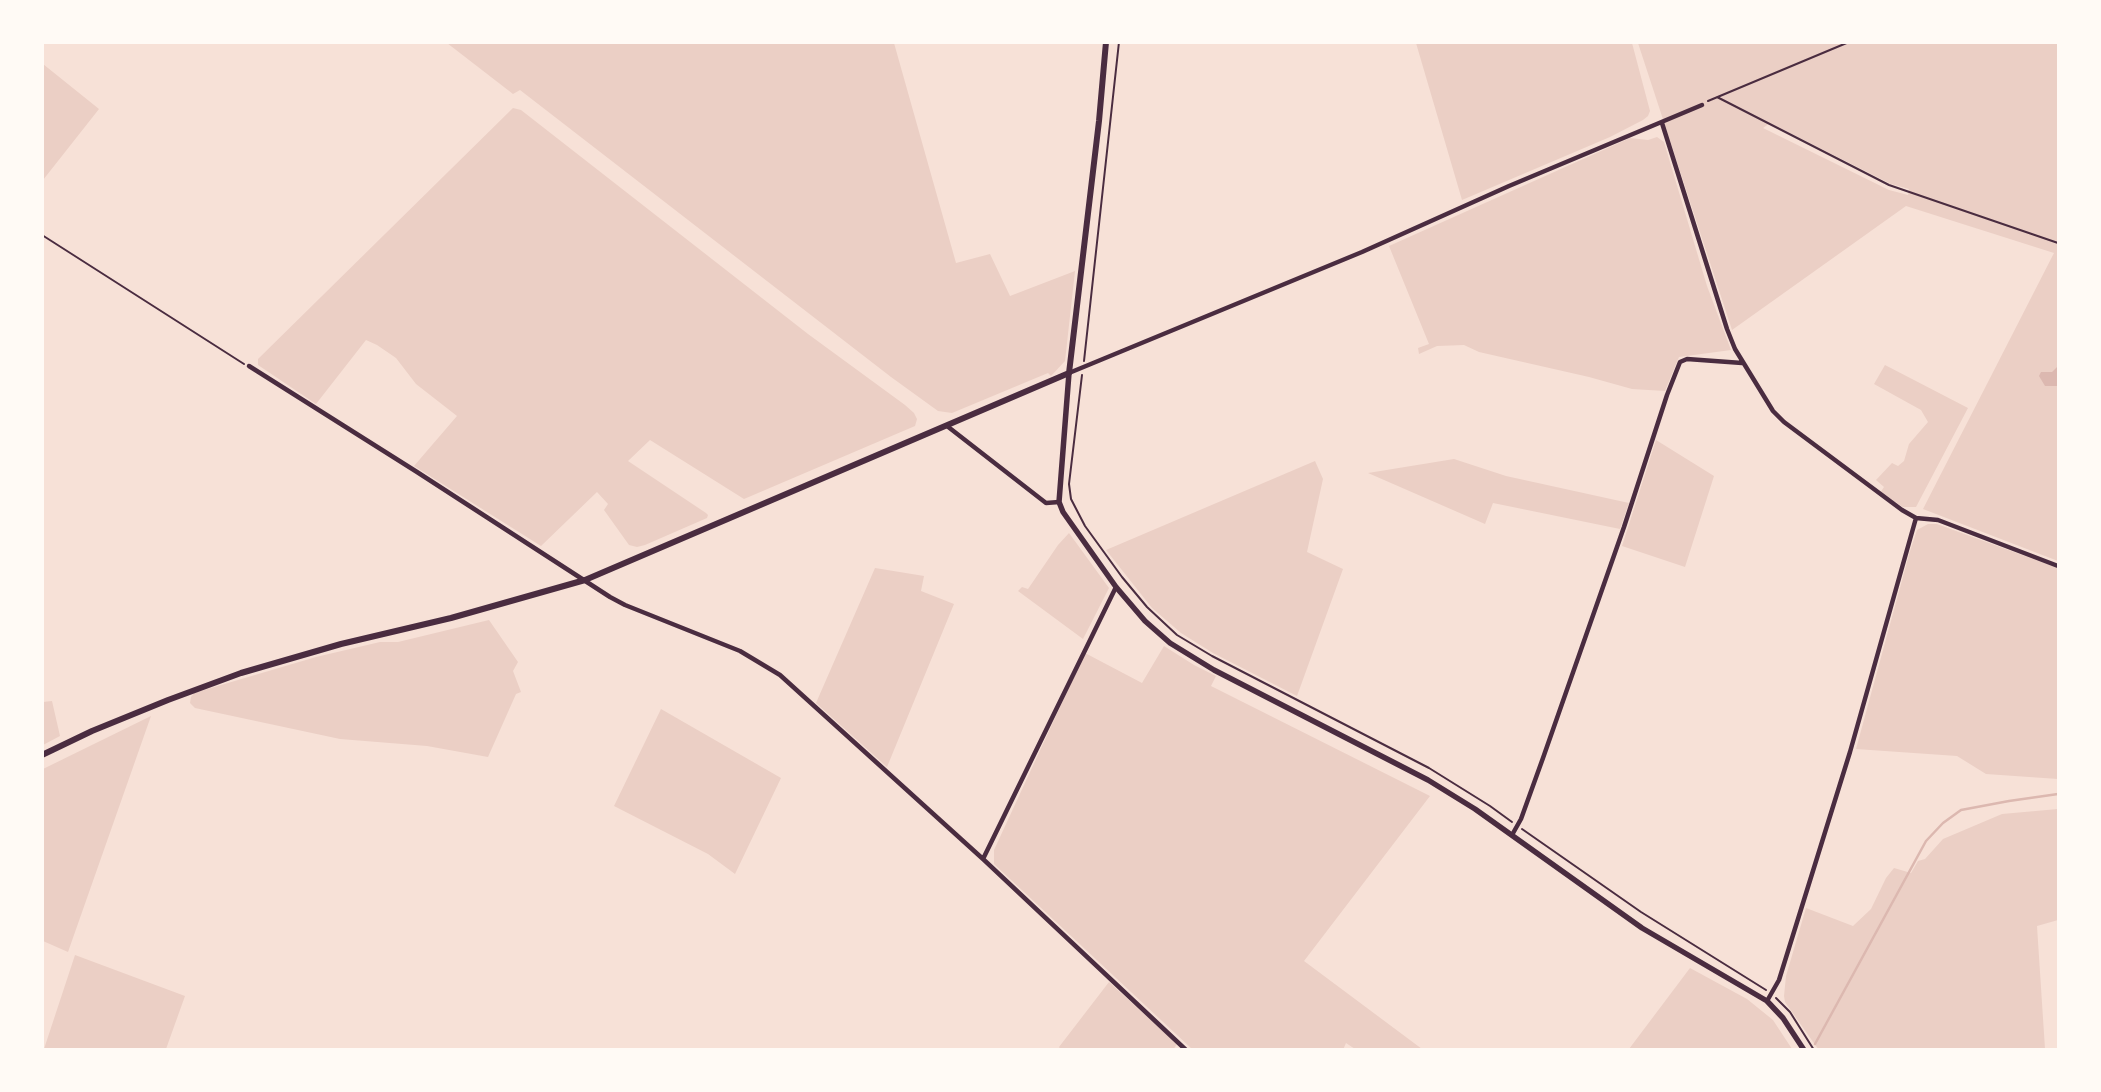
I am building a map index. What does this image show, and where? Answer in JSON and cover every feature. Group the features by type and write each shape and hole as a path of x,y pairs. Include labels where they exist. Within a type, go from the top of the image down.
{"main road":[{"path":"42,755 92,731 241,673 341,644 451,618 585,580 1070,373 1099,121 1106,42"}],"street":[{"path":"1702,105 1518,182 1362,252 1070,373 1059,502 1063,512 1116,587 1145,621 1170,643 1214,670 1428,780 1475,809 1642,928 1767,1001 1783,1018 1804,1050"},
{"path":"1662,123 1727,329 1742,363 1764,399 1784,422 1868,487 1916,518 1938,520 2058,566"},
{"path":"1512,835 1517,826 1624,527 1667,395 1680,362 1687,359 1742,363"},
{"path":"248,366 625,606 740,651 773,670 983,860 1186,1050"},
{"path":"946,426 1046,503 1059,502"},
{"path":"1767,1001 1779,980 1850,752 1916,518"},
{"path":"983,860 1116,587"}],"path":[{"path":"1118,42 1069,484 1071,499 1084,526 1147,607 1178,635 1212,656 1429,768 1490,806 1664,927 1771,994 1790,1012 1814,1050"},
{"path":"1702,105 1849,42"},
{"path":"1717,97 1889,185 2058,243"},
{"path":"42,235 248,366"}],"shaded area":[{"path":"447,43 894,43 956,263 990,254 1010,296 1075,271 1065,361 1051,376 1048,373 952,413 938,411 891,377 520,90 513,94"},
{"path":"1416,43 1632,43 1650,111 1643,120 1610,137 1462,200"},
{"path":"1638,43 2058,43 2058,561 1923,509 2054,253 1906,206 1732,330","holes":["1770,123 1891,184 1909,189 1908,195 1889,190 1763,128"]},
{"path":"43,64 99,109 43,180"},
{"path":"513,108 521,110 808,334 905,405 914,413 917,419 915,426 744,499 650,440 628,461 706,513 708,515 707,518 637,547 629,545 604,510 608,504 597,492 541,546 414,466 457,416 416,384 396,358 377,345 366,340 316,404 258,365 258,359"},
{"path":"1657,137 1664,142 1707,286 1731,350 1679,357 1665,391 1632,389 1589,377 1479,352 1464,345 1437,346 1419,354 1418,348 1429,344 1389,246 1630,138 1648,140"},
{"path":"1885,365 1968,408 1916,507 1903,507 1880,493 1884,487 1876,480 1892,463 1898,466 1904,461 1909,444 1928,422 1921,410 1874,384"},
{"path":"2058,366 2058,386 2045,386 2039,376 2041,372 2052,372"},
{"path":"1656,440 1714,476 1685,567 1622,546"},
{"path":"1454,459 1506,476 1629,503 1620,529 1493,503 1485,524 1368,473"},
{"path":"1315,461 1323,479 1307,552 1343,569 1297,696 1213,653 1181,633 1152,608 1106,550"},
{"path":"1928,524 1937,524 2058,568 2058,779 1986,774 1957,756 1856,749 1910,551 1917,530"},
{"path":"1069,533 1109,588 1083,639 1018,591 1022,587 1028,589 1058,545"},
{"path":"875,568 924,576 921,591 954,604 887,767 816,703"},
{"path":"489,620 518,662 513,671 521,692 516,694 488,757 427,746 340,739 195,708 190,703 194,693 316,657 380,642 398,642"},
{"path":"1164,646 1216,676 1211,686 1430,796 1304,961 1422,1049 1355,1049 1346,1043 1343,1050 1192,1049 994,864 994,850 1085,653 1142,683"},
{"path":"52,701 60,736 43,745 43,702"},
{"path":"661,709 781,778 735,874 708,854 614,806"},
{"path":"151,716 68,952 43,941 43,769"},
{"path":"2058,809 2058,920 2037,926 2045,1049 1818,1049 1785,1002 1784,996 1786,976 1806,908 1853,926 1871,909 1886,878 1894,868 1911,873 1918,861 1925,859 1943,839 2002,814"},
{"path":"75,955 185,996 166,1049 44,1049"},
{"path":"1690,968 1747,999 1773,1020 1792,1049 1629,1049"},
{"path":"1109,982 1177,1044 1173,1050 1061,1050 1059,1047"}],"waterway":[{"path":"1815,1044 1926,841 1943,823 1961,810 2058,794"}]}
